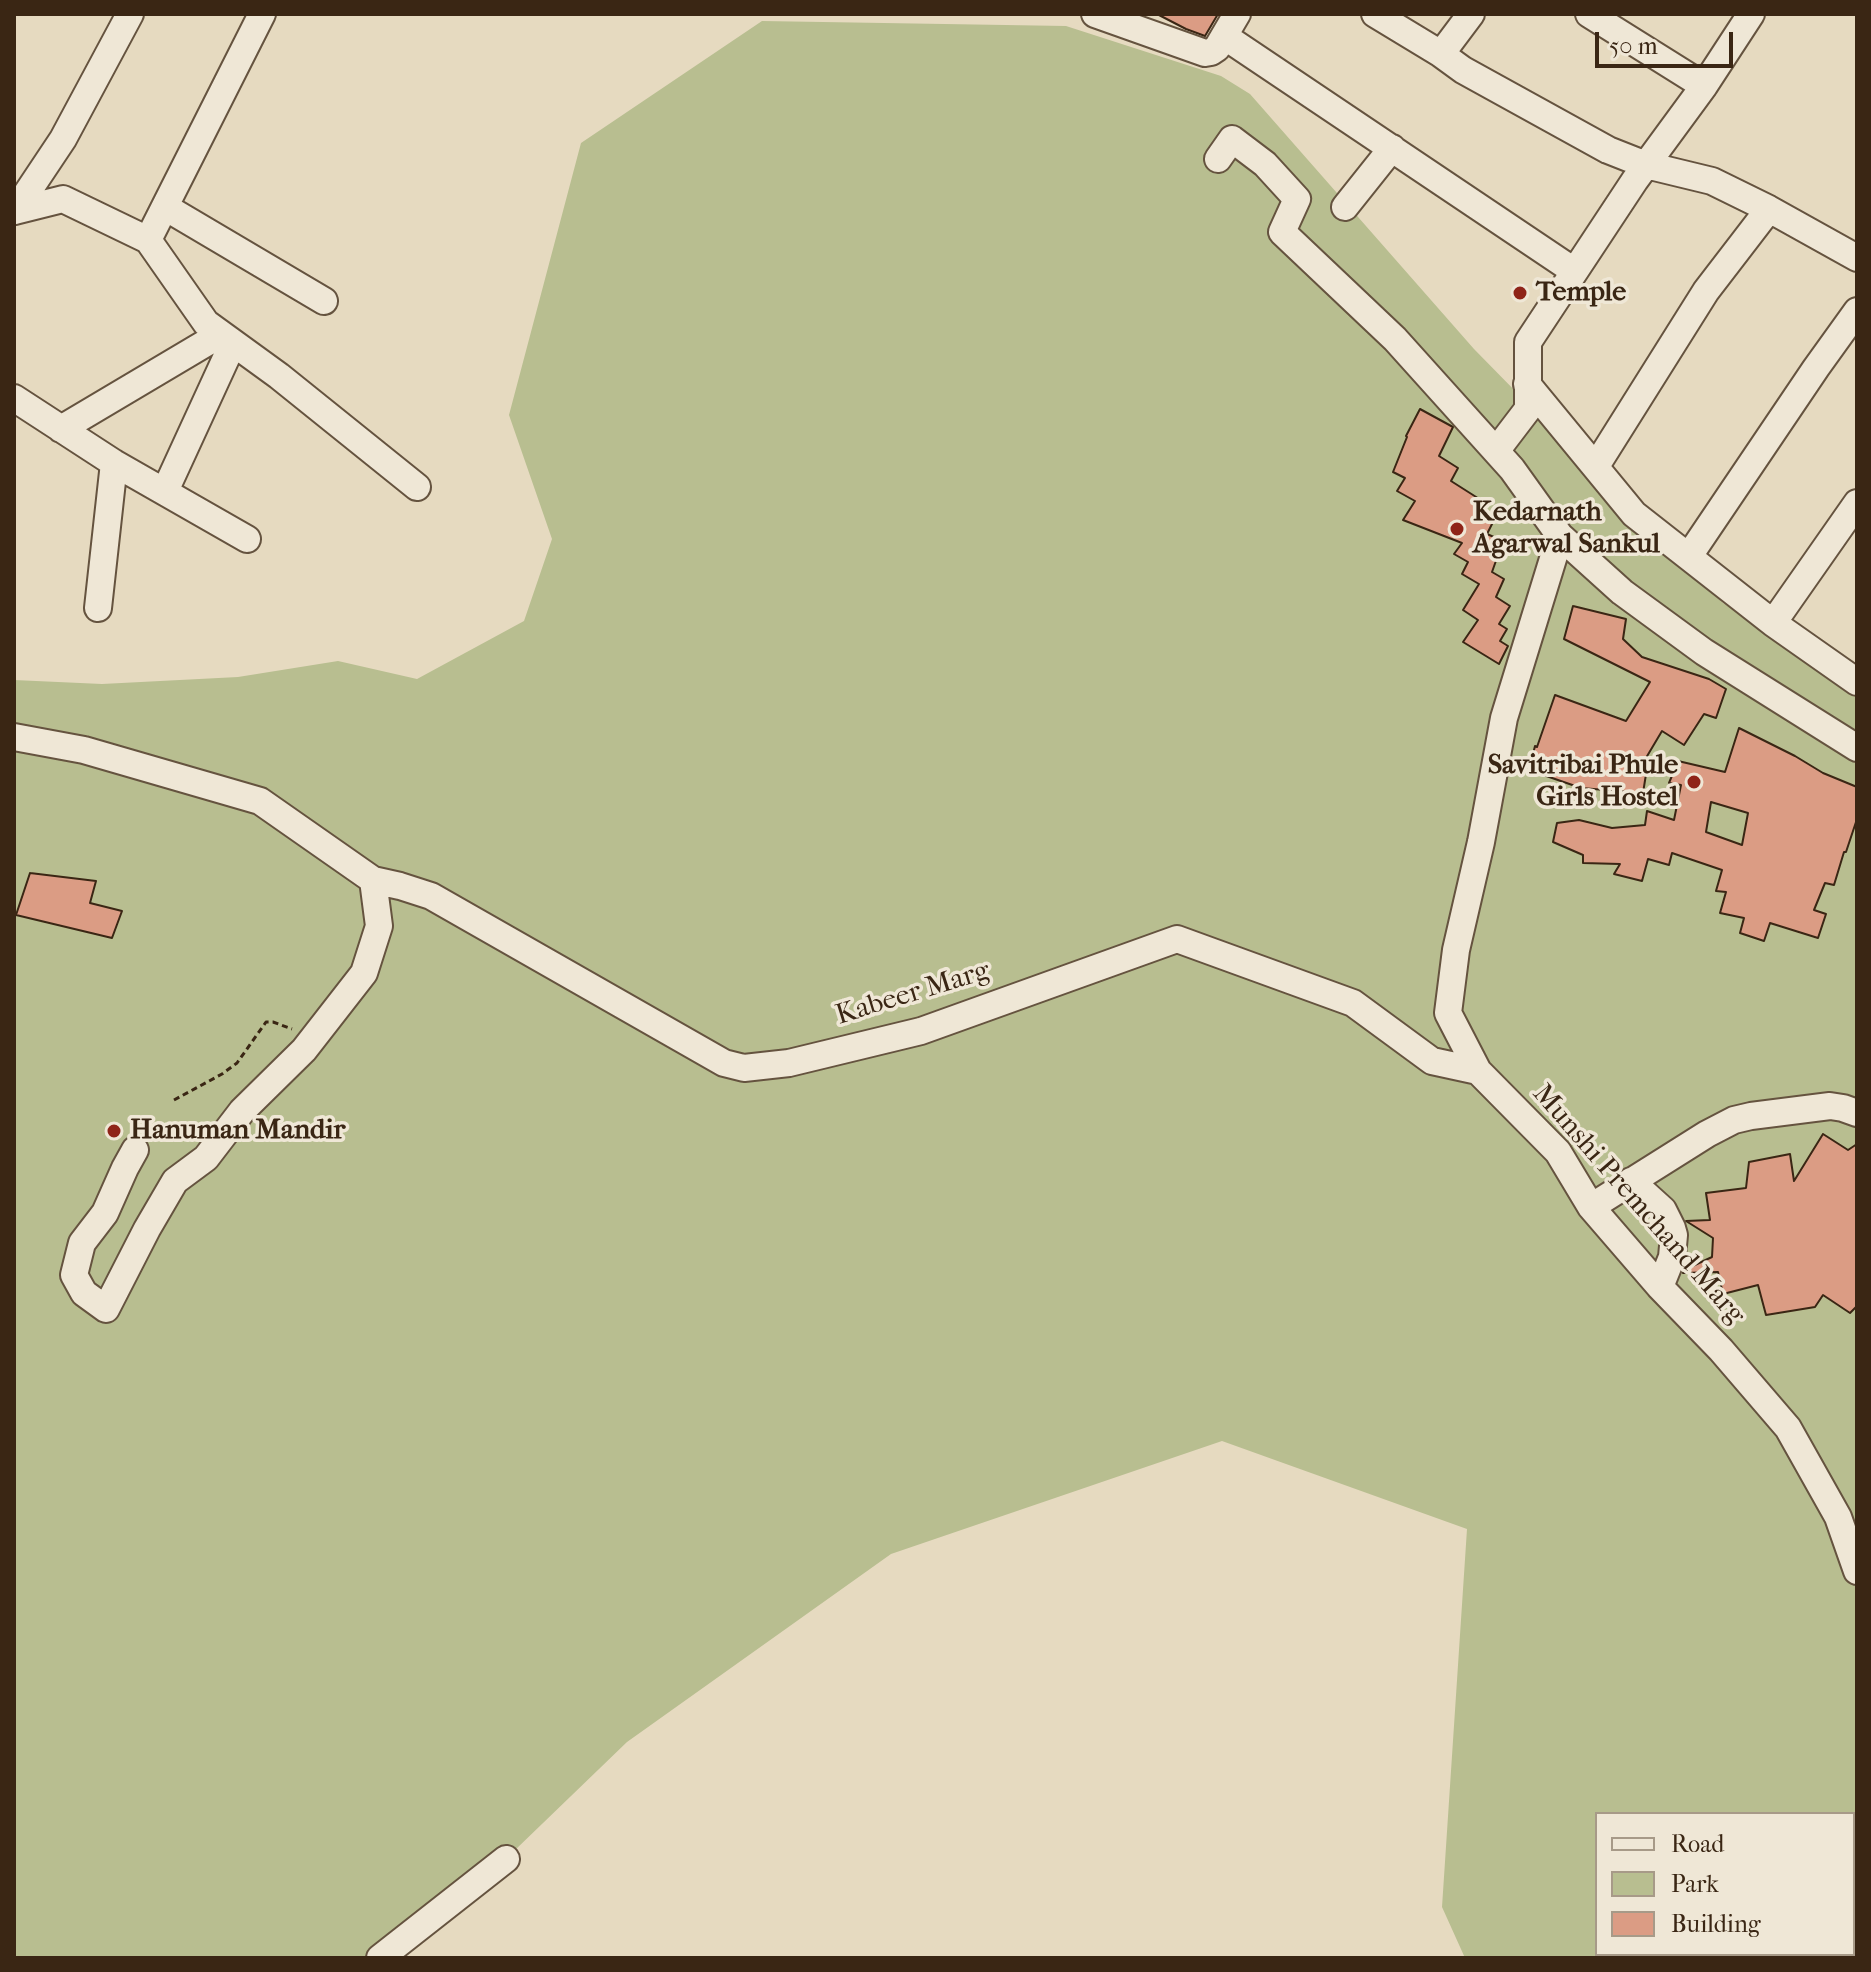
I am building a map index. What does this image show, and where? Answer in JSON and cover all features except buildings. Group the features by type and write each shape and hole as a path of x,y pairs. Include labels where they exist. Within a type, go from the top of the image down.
{"street":[{"path":"14,212 63,139 130,14"},
{"path":"148,240 262,14"},
{"path":"1095,14 1205,53 1217,48 1231,25 1392,148 1574,271"},
{"path":"1375,14 1463,70 1608,150 1646,165 1712,181 1857,258"},
{"path":"1441,54 1471,14"},
{"path":"1589,14 1704,86"},
{"path":"1496,451 1528,409 1528,342 1751,14"},
{"path":"1218,159 1232,139 1265,164 1297,199 1282,232 1395,339 1512,469 1560,536 1622,592 1704,652 1857,748"},
{"path":"1345,207 1392,148"},
{"path":"14,212 63,199 148,240 206,323 279,376 417,487"},
{"path":"165,207 324,301"},
{"path":"1596,466 1706,291 1769,209"},
{"path":"1689,556 1857,311"},
{"path":"61,429 227,338"},
{"path":"165,491 227,338"},
{"path":"1527,384 1634,514 1773,623 1857,682"},
{"path":"14,398 114,463 247,539"},
{"path":"98,608 114,463"},
{"path":"1773,623 1857,503"},
{"name":"Munshi Premchand Marg","path":"1560,536 1504,718 1481,842 1456,950 1448,1013 1478,1071 1558,1152 1591,1207 1788,1428 1838,1517 1857,1571"},
{"path":"14,737 84,750 260,801 373,880 379,926 364,973 304,1050 242,1111 206,1158 175,1181 106,1309 84,1293 74,1275 82,1243 105,1213 135,1150"},
{"name":"Kabeer Marg","path":"373,880 431,896 724,1063 744,1068 789,1063 921,1031 1177,939 1353,1003 1432,1061 1478,1071"},
{"path":"1591,1207 1734,1120 1830,1106 1857,1113"},
{"path":"1631,1181 1663,1210 1672,1228 1672,1257 1660,1287"},
{"path":"380,1958 506,1859"}],"path":[{"path":"174,1100 237,1063 266,1022 315,1036"}],"green space":[{"path":"762,21 1066,26 1221,76 1250,94 1474,349 1723,603 1857,685 1857,1958 1465,1958 1442,1907 1467,1529 1222,1441 891,1554 627,1742 514,1851 373,1958 14,1958 14,680 102,684 238,677 338,661 417,679 524,621 552,539 509,415 581,143"}],"place":[{"name":"Temple","path":"1520,293"},
{"name":"Kedarnath Agarwal Sankul","path":"1457,529"},
{"name":"Savitribai Phule Girls Hostel","path":"1694,782"},
{"name":"Hanuman Mandir","path":"114,1131"}]}
